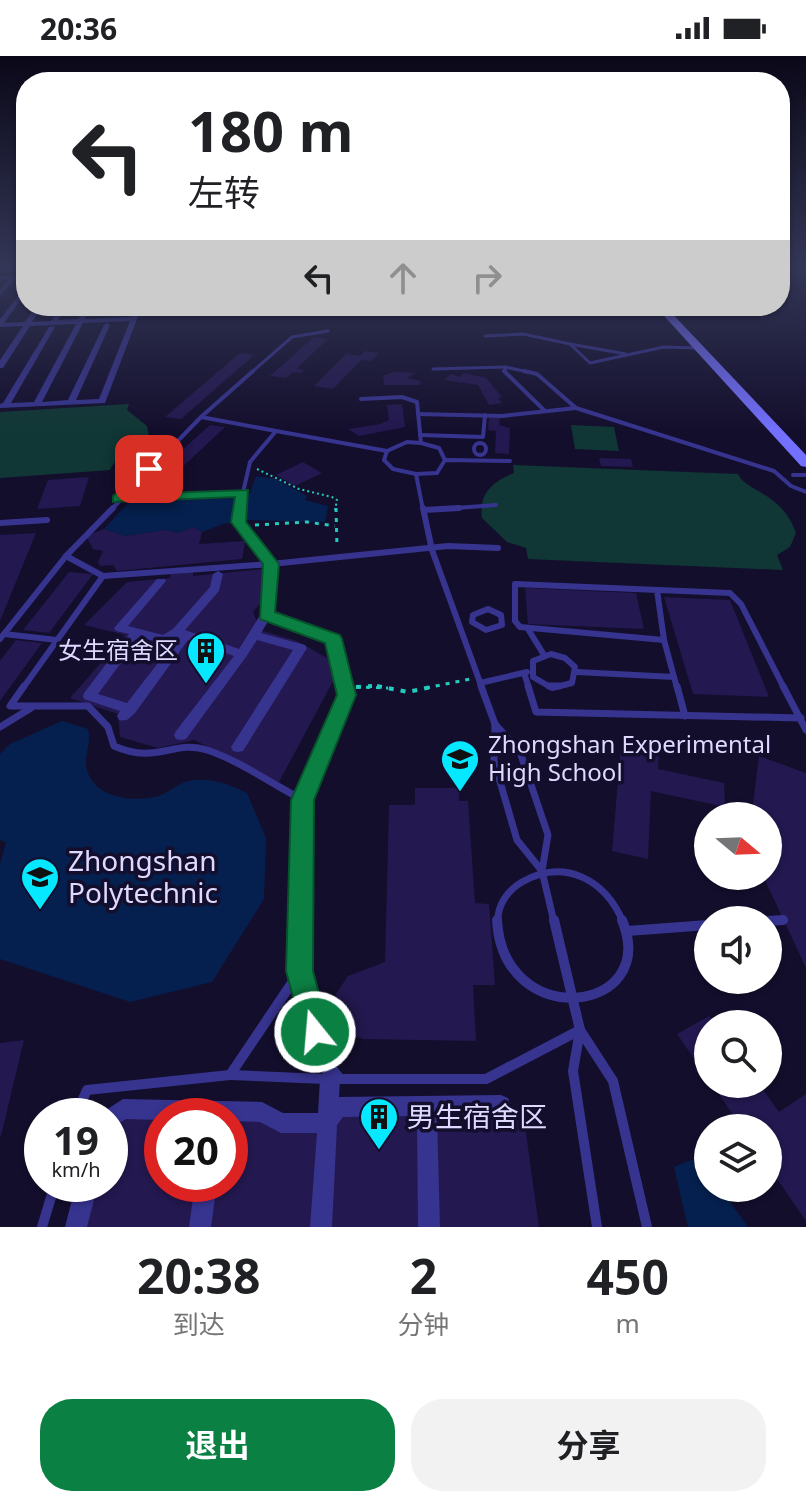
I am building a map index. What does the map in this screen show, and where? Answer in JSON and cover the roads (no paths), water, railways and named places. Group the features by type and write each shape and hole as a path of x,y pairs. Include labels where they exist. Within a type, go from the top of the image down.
{"street":[{"path":"0,366 27,323"},
{"path":"0,326 99,323"},
{"path":"72,401 108,323"},
{"path":"2,406 102,401 132,323"},
{"path":"675,323 806,463"},
{"path":"684,323 806,450"},
{"path":"37,403 79,324"},
{"path":"2,406 52,325"},
{"path":"137,632 89,696 127,712 215,588 218,574"},
{"path":"161,581 120,628 164,640 181,634 242,654"},
{"path":"181,735 242,654 266,615"},
{"path":"238,747 301,648 253,635"},
{"path":"321,1227 327,1123 335,1079"},
{"path":"327,1123 338,1107 501,1105"},
{"path":"427,1106 429,1227"},
{"path":"248,1113 262,1112 281,1123 327,1123"},
{"path":"76,1227 82,1202"},
{"path":"200,1227 203,1202"}],"lane":[{"path":"2,636 66,556 118,499 201,417 292,337 328,331"},
{"path":"485,336 523,334 626,354 664,347 699,348"},
{"path":"570,344 590,363 624,357 626,354"},
{"path":"505,367 504,371 545,411"},
{"path":"433,369 505,367 537,374 576,408"},
{"path":"361,399 413,400 421,443"},
{"path":"418,414 485,415 576,408 774,471 791,486 806,492"},
{"path":"482,445 485,415"},
{"path":"201,417 387,451 407,442 421,443 439,448 445,460"},
{"path":"276,431 248,469 241,524 271,564 266,615 333,639 347,695 303,800 300,971 306,1003 325,1061 335,1079"},
{"path":"420,435 483,437"},
{"path":"482,445 488,449 480,453 471,448 482,445"},
{"path":"387,451 384,460 393,469 416,474 437,473 445,460"},
{"path":"480,453 480,460"},
{"path":"445,460 510,461"},
{"path":"416,474 432,550 495,724 494,761 517,840 542,871"},
{"path":"793,475 806,475"},
{"path":"118,499 243,490"},
{"path":"424,510 496,505"},
{"path":"0,523 47,520"},
{"path":"66,556 103,576 271,564 448,546 498,548"},
{"path":"103,576 10,706 88,706 108,727 114,746 134,757 152,758 190,746 207,750 303,800"},
{"path":"515,621 515,584 730,593 741,604 806,730"},
{"path":"657,590 664,640 685,716"},
{"path":"503,618 498,628 489,630 478,628 471,618 479,610 488,609 528,629 664,640"},
{"path":"528,629 544,655"},
{"path":"2,636 57,640"},
{"path":"674,677 577,672 565,658 544,655 533,661 527,672 536,712 801,718"},
{"path":"479,680 527,672"},
{"path":"527,672 538,682 552,688 572,683 577,672"},
{"path":"0,727 35,705"},
{"path":"495,724 520,752 548,835 542,871 580,1030 613,1081 647,1227"},
{"path":"542,871 574,875 604,892 618,910 627,931 628,951 623,970 611,986 594,996 573,1000 550,996 528,985 511,968 500,947 496,926 499,906 516,883 542,871"},
{"path":"627,931 694,926"},
{"path":"230,1075 267,1025 300,971"},
{"path":"83,1098 87,1090 116,1083 190,1081 230,1075 486,1079 580,1030"},
{"path":"580,1030 573,1071 597,1227"},
{"path":"42,1227 50,1202"}],"water":[{"path":"256,476 276,479 307,496 305,500 328,506 325,522 248,520 223,524 202,532 193,527 178,533 164,530 125,536 104,529 130,501 248,498"},
{"path":"62,721 88,729 87,770 98,787 115,796 135,799 155,797 184,782 196,780 219,782 247,793 266,838 264,899 212,982 130,1002 0,959 0,864 6,842 0,840 0,754 10,744"},
{"path":"694,1159 694,1202 730,1202 748,1227 688,1227 674,1167"}],"place":[{"name":"女生宿舍区","path":"206,685"},
{"name":"Zhongshan Experimental High School","path":"460,793"},
{"name":"Zhongshan Polytechnic","path":"40,911"},
{"name":"男生宿舍区","path":"379,1151"}]}
